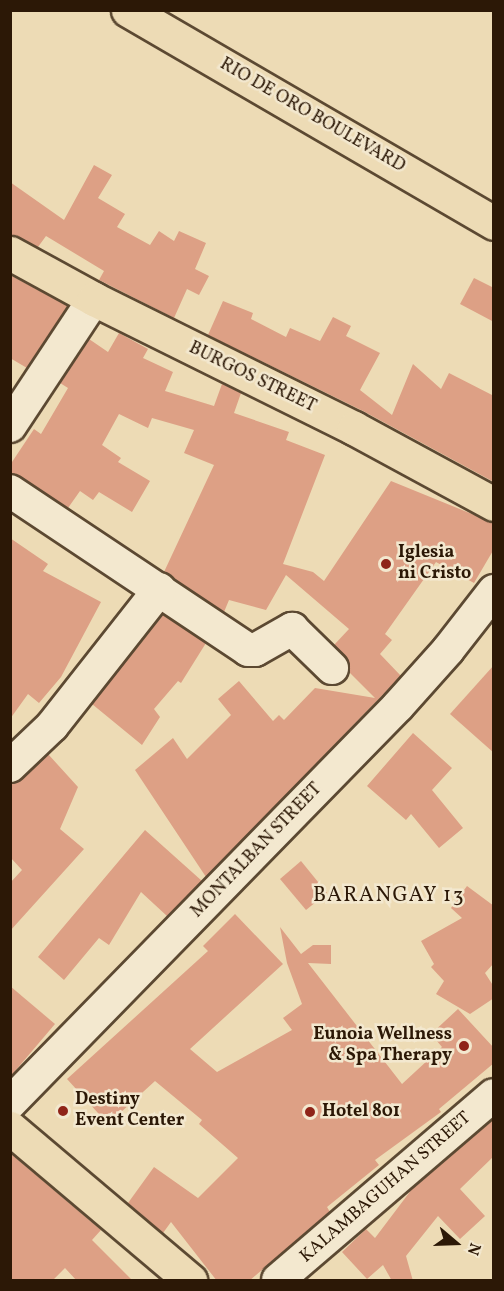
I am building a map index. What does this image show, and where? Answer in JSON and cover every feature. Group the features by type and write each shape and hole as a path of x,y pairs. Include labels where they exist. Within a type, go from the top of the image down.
{"main road":[{"name":"RIO DE ORO BOULEVARD","path":"128,10 494,223"},
{"name":"BURGOS STREET","path":"10,253 94,299 354,428 494,504"},
{"path":"10,1128 190,1281"}],"street":[{"path":"10,426 94,299"},
{"path":"10,491 160,589 248,650 255,650 292,629 332,668"},
{"path":"10,766 52,726 160,589"},
{"name":"MONTALBAN STREET","path":"10,1103 398,706 448,650 494,591"},
{"name":"KALAMBAGUHAN STREET","path":"278,1281 494,1095"}],"building":[{"path":"94,165 112,175 98,198 125,214 117,227 150,245 159,231 174,241 179,231 206,243 195,269 209,276 199,295 187,289 174,318 99,280 104,271 46,236 38,247 10,234 10,182 64,220"},
{"path":"10,275 68,306 27,368 10,358"},
{"path":"474,278 494,288 494,322 460,304"},
{"path":"223,301 253,313 251,319 286,337 290,328 320,341 333,317 351,326 346,336 380,353 360,390 392,415 413,364 441,389 449,373 494,396 494,482 363,411 208,335"},
{"path":"119,333 148,349 143,358 173,372 165,391 214,406 222,384 241,393 234,413 289,432 286,440 325,455 283,564 313,572 324,581 391,481 494,523 494,549 474,583 436,562 385,634 392,640 380,654 401,676 206,877 135,770 173,738 187,759 231,715 218,699 239,681 273,721 279,715 284,720 315,688 375,698 349,672 349,663 334,645 349,629 286,575 266,610 229,600 224,612 164,572 214,465 184,453 194,430 152,418 148,428 119,414 102,445 121,458 118,462 150,481 132,512 99,492 93,500 80,491 68,508 20,476 10,473 10,465 34,429 41,434 68,388 60,383 89,339 108,352"},
{"path":"10,538 48,564 43,571 101,602 61,677 39,703 28,694 10,719"},
{"path":"163,615 206,643 181,683 178,681 154,709 160,717 142,745 92,704"},
{"path":"494,665 494,753 450,714"},
{"path":"413,733 452,768 432,790 463,828 439,848 411,814 406,820 367,786"},
{"path":"48,754 78,787 60,829 84,849 10,931 10,883 22,870 10,857 10,783 22,779"},
{"path":"145,830 202,881 167,916 141,892 109,945 99,938 64,980 38,957"},
{"path":"301,861 327,893 306,910 280,879"},
{"path":"467,886 494,906 494,963 485,973 494,987 494,998 470,1014 436,994 444,981 431,967 434,964 421,941 462,918 451,908"},
{"path":"235,914 283,964 190,1049 217,1072 292,1030 283,1018 302,1004 287,963 280,927 301,954 313,945 331,945 331,964 308,963 402,1084 442,1047 431,1034 458,1009 494,1048 494,1063 439,1109 441,1112 375,1160 379,1165 327,1207 330,1212 249,1281 217,1281 171,1222 163,1233 128,1203 154,1167 198,1198 238,1158 199,1124 202,1120 155,1081 108,1124 67,1079 208,951 203,946"},
{"path":"10,986 55,1024 10,1077"},
{"path":"494,1119 494,1156 460,1189 485,1216 460,1239 438,1216 406,1256 413,1281 392,1281 383,1265 367,1279 342,1252 366,1229 375,1238 412,1189"},
{"path":"10,1153 101,1230 92,1240 133,1281 77,1281 65,1268 52,1281 10,1281"}],"place":[{"name":"Iglesia ni Cristo","path":"386,564"},
{"name":"Eunoia Wellness & Spa Therapy","path":"464,1046"},
{"name":"Destiny Event Center","path":"63,1111"},
{"name":"Hotel 801","path":"310,1112"}],"district":[{"name":"BARANGAY 13","path":"389,896"}]}
